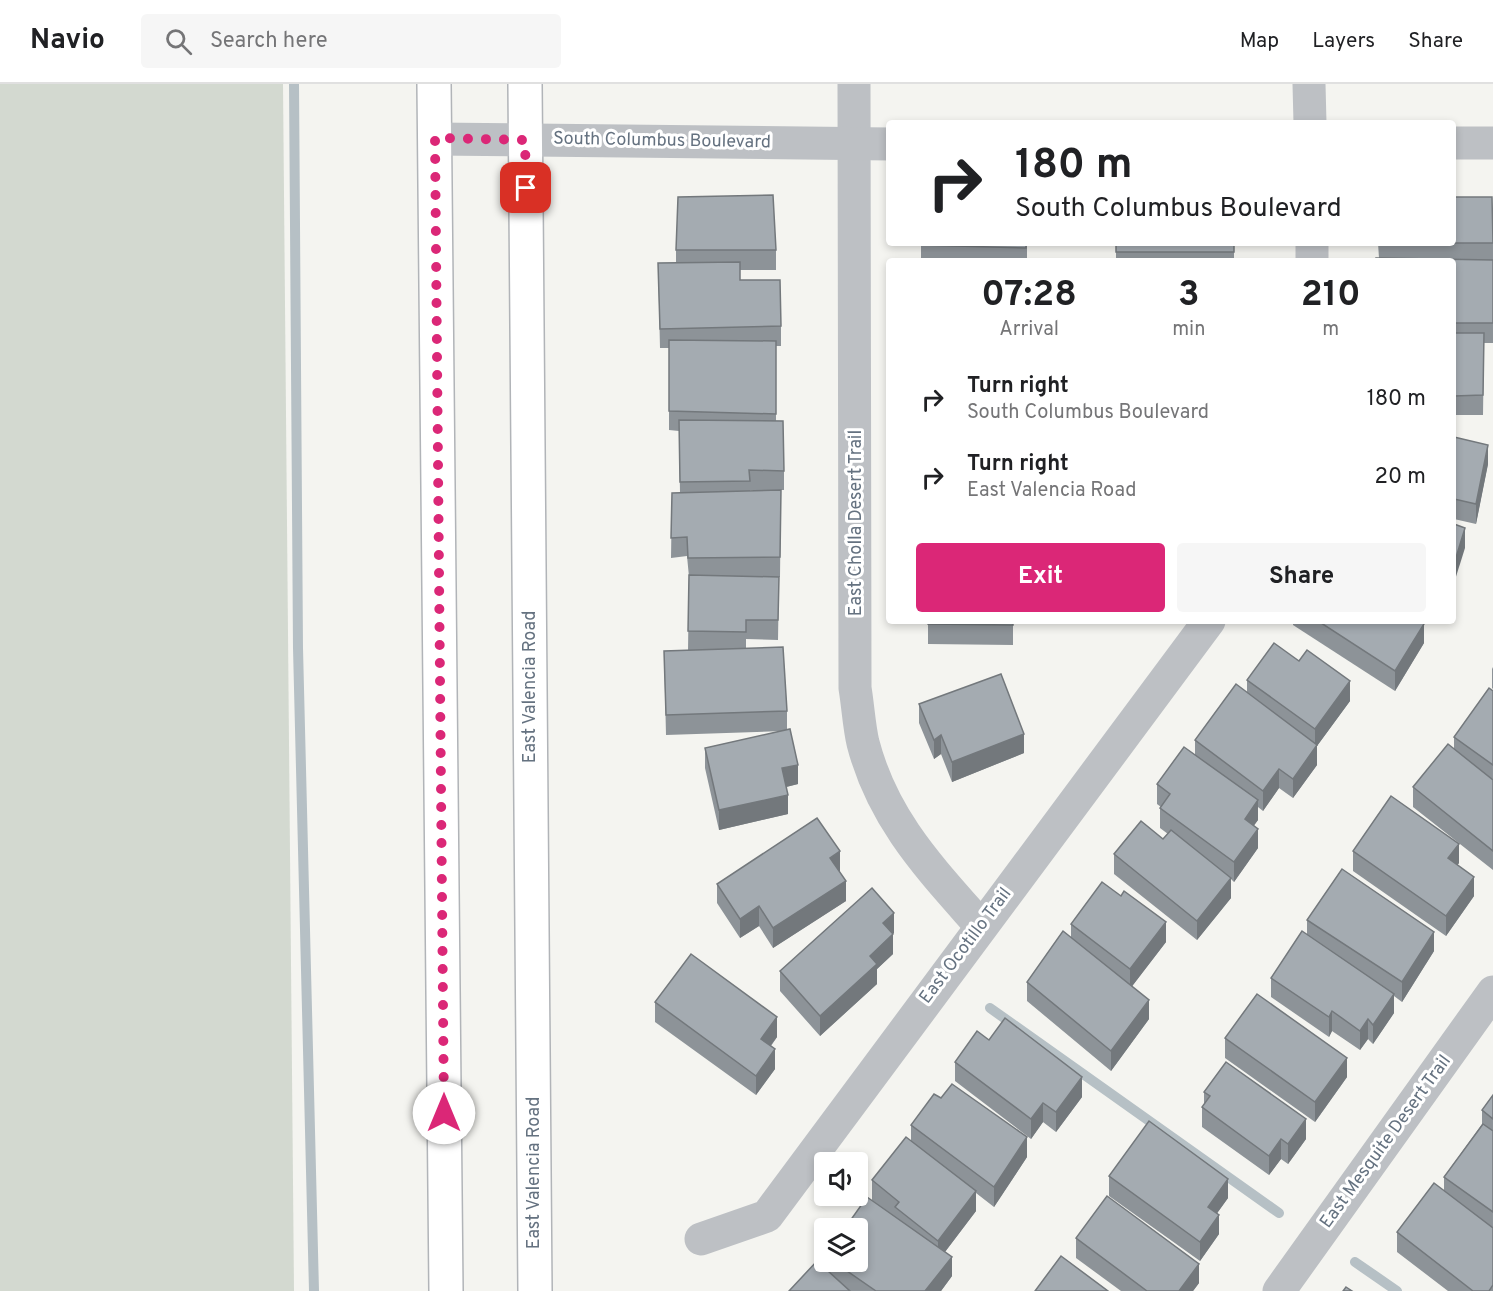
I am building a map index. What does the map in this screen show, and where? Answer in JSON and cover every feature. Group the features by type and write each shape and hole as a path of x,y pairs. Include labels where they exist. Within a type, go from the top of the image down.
{"main road":[{"path":"434,84 446,1291"},
{"name":"East Valencia Road","path":"525,84 535,1291"}],"street":[{"name":"East Cholla Desert Trail","path":"854,84 855,688 863,743 885,802 906,840 980,925"},
{"path":"1309,84 1310,120"},
{"name":"South Columbus Boulevard","path":"435,138 886,144"},
{"path":"1456,143 1493,143"},
{"name":"East Ocotillo Trail","path":"700,1239 767,1215 980,925 985,923 1207,624"},
{"name":"East Mesquite Desert Trail","path":"1279,1291 1493,992"}],"shaded area":[{"path":"0,84 283,84 294,1291 0,1291"}],"building":[{"path":"773,195 776,250 676,250 678,197"},
{"path":"1456,197 1492,197 1493,243 1456,243"},
{"path":"956,246 1026,246 1026,248"},
{"path":"1116,246 1234,246 1234,252 1116,252"},
{"path":"1456,259 1493,260 1493,323 1456,323"},
{"path":"740,262 740,280 780,280 781,326 660,329 658,263"},
{"path":"1456,333 1484,333 1483,395 1456,396"},
{"path":"669,340 776,341 776,414 669,411"},
{"path":"679,420 783,421 784,471 749,470 750,481 680,482"},
{"path":"1456,437 1488,445 1476,504 1456,499"},
{"path":"781,490 780,557 688,558 687,537 671,538 672,493"},
{"path":"1456,525 1465,528 1456,557"},
{"path":"689,575 779,577 778,620 746,620 746,632 688,631"},
{"path":"928,624 1013,624 1013,625"},
{"path":"1323,624 1424,624 1395,671"},
{"path":"1274,643 1299,661 1307,650 1350,681 1315,729 1247,680"},
{"path":"783,647 787,711 666,715 664,651"},
{"path":"1001,674 1024,734 952,762 941,735 934,740 919,704"},
{"path":"1236,684 1317,745 1293,779 1279,769 1263,791 1195,740"},
{"path":"1489,688 1493,691 1493,765 1454,737"},
{"path":"790,729 798,765 782,768 788,795 719,810 705,748"},
{"path":"1448,744 1493,780 1493,851 1413,787"},
{"path":"1184,747 1258,800 1245,819 1258,829 1234,862 1160,808 1170,794 1157,784"},
{"path":"1391,796 1459,844 1448,858 1474,877 1446,916 1353,851"},
{"path":"817,818 840,851 830,858 846,881 773,928 759,906 740,919 717,884"},
{"path":"1141,821 1163,839 1171,830 1231,878 1197,921 1114,854"},
{"path":"1342,869 1434,932 1402,982 1307,920"},
{"path":"1102,882 1121,896 1124,891 1166,922 1130,969 1071,924"},
{"path":"872,888 894,913 883,923 893,934 870,956 877,964 820,1016 780,971"},
{"path":"1063,931 1149,1000 1111,1051 1027,982"},
{"path":"1302,931 1394,994 1373,1025 1368,1019 1360,1031 1332,1011 1329,1017 1271,978"},
{"path":"691,954 777,1017 761,1039 775,1049 756,1076 655,1002"},
{"path":"1257,994 1347,1058 1315,1102 1225,1038"},
{"path":"1005,1018 1082,1077 1056,1112 1043,1103 1031,1119 955,1062 977,1031 989,1040"},
{"path":"1226,1062 1306,1119 1288,1144 1281,1139 1269,1156 1202,1107 1210,1096 1204,1092"},
{"path":"952,1084 1027,1137 994,1187 911,1125 934,1094 941,1098"},
{"path":"1493,1095 1493,1119 1482,1110"},
{"path":"1149,1121 1228,1179 1208,1207 1219,1215 1200,1242 1109,1176"},
{"path":"1483,1124 1493,1131 1493,1212 1444,1177"},
{"path":"906,1137 976,1191 938,1241 895,1207 899,1202 872,1180"},
{"path":"1434,1183 1493,1228 1493,1285 1489,1291 1473,1291 1397,1232"},
{"path":"1107,1196 1199,1264 1179,1291 1147,1291 1076,1238"},
{"path":"868,1198 952,1257 925,1291 876,1291 848,1272 868,1272 868,1218 852,1218 861,1206 868,1206"},
{"path":"1061,1256 1108,1291 1035,1291"},
{"path":"814,1264 814,1272 829,1272 850,1291 789,1291"}],"waterway":[{"path":"294,84 298,648 314,1291"},
{"path":"990,1008 1279,1213"},
{"path":"1355,1262 1397,1291"}],"route":[{"path":"444,1113 435,138 525,140 526,188"}]}
